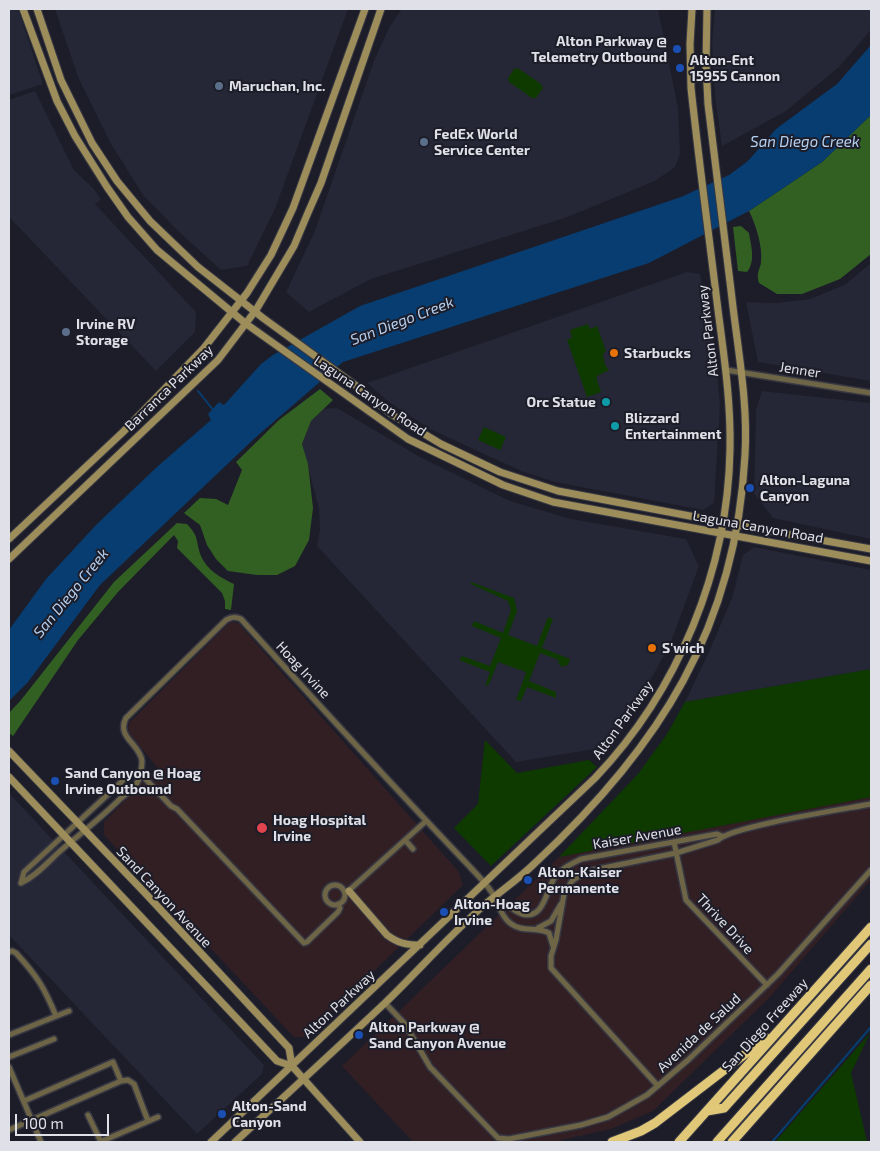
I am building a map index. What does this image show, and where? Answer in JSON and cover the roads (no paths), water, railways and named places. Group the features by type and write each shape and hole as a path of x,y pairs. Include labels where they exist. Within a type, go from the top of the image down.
{"highway":[{"name":"San Diego Freeway","path":"679,1142 871,927"},
{"path":"706,1111 724,1108 871,944"},
{"path":"717,1142 871,968"},
{"path":"732,1142 871,985"},
{"path":"612,1142 641,1131 655,1123 782,1026"}],"main road":[{"name":"Laguna Canyon Road","path":"23,9 57,101 75,136 128,217 157,250 245,323 408,439 503,485 553,502 871,561"},
{"name":"Laguna Canyon Road","path":"37,9 61,80 92,143 118,181 150,221 198,267 255,310 261,317 343,375 391,414 441,444 508,475 558,491 871,549"},
{"name":"Barranca Parkway","path":"9,539 123,432 204,348 242,300 271,255 293,208 365,9"},
{"name":"Barranca Parkway","path":"9,559 218,360 255,310 294,246 308,215 381,9"},
{"name":"Alton Parkway","path":"211,1142 602,772 652,706 675,666 694,622 710,574 720,533 727,490 730,450 726,370 690,74 692,9"},
{"name":"Alton Parkway","path":"235,1142 385,1002 482,907 535,864 589,810 653,731 675,697 709,627 727,571 735,536 743,487 745,444 741,372 706,73 707,9"},
{"name":"Sand Canyon Avenue","path":"9,751 146,894 289,1048 292,1066 360,1142"},
{"name":"Sand Canyon Avenue","path":"9,777 276,1061 292,1066"},
{"path":"347,893 394,940 405,945 420,945"}],"street":[{"name":"Jenner","path":"726,370 871,393"},
{"name":"Hoag Irvine","path":"140,773 142,762 139,753 123,730 126,718 226,620 237,617 241,619 495,897"},
{"path":"140,773 137,784 101,818 30,879 21,883 24,872 130,774 140,773"},
{"path":"140,773 171,806 177,809 304,943 338,912 340,908 338,904"},
{"name":"Kaiser Avenue","path":"536,929 551,921 557,912 567,887 577,876 584,872 676,853 718,840 722,836 745,829 871,804"},
{"path":"347,893 337,885 328,888 325,893 327,900 332,904 338,904 347,893 426,821"},
{"name":"Kaiser Avenue","path":"495,897 516,911 531,914 543,906 553,879 566,866 581,859 717,834 722,836"},
{"path":"405,840 413,849"},
{"name":"Thrive Drive","path":"674,842 686,900 767,985"},
{"name":"Avenida de Salud","path":"385,1002 405,1024 430,1067 498,1138 509,1140 581,1125 608,1117 635,1103 658,1086 778,974 871,870"},
{"path":"495,897 501,914 508,922 524,930 543,929 549,933 553,946"},
{"name":"Kaiser Avenue","path":"562,901 558,932 550,964 552,971 658,1086"},
{"path":"9,952 16,953 35,974 56,1016"},
{"path":"9,1035 69,1011"},
{"path":"9,1058 54,1039"},
{"path":"24,1101 113,1062 121,1081"},
{"path":"9,1067 41,1142"},
{"path":"10,1130 121,1081 128,1080 134,1084 148,1121"},
{"path":"88,1115 101,1142 158,1117"}],"water":[{"name":"San Diego Creek","path":"871,45 871,115 822,162 749,211 649,263 343,362 256,437 100,585 28,682 9,701 9,630 46,579 97,524 158,466 211,420 208,414 219,402 224,405 261,364 273,355 360,306 681,197 729,175 748,161 776,129 837,84"}],"waterway":[{"path":"198,391 214,411"},
{"path":"772,1142 871,1027"}],"place":[{"name":"Alton Parkway @ Telemetry Outbound","path":"677,49"},
{"name":"Alton-Ent 15955 Cannon","path":"680,68"},
{"name":"Maruchan, Inc.","path":"219,86"},
{"name":"FedEx World Service Center","path":"424,142"},
{"name":"Irvine RV Storage","path":"66,332"},
{"name":"Starbucks","path":"614,353"},
{"name":"Orc Statue","path":"606,402"},
{"name":"Blizzard Entertainment","path":"615,426"},
{"name":"Alton-Laguna Canyon","path":"750,488"},
{"name":"S'wich","path":"652,648"},
{"name":"Sand Canyon @ Hoag Irvine Outbound","path":"55,781"},
{"name":"Hoag Hospital Irvine","path":"262,828"},
{"name":"Alton-Kaiser Permanente","path":"528,880"},
{"name":"Alton-Hoag Irvine","path":"444,912"},
{"name":"Alton Parkway @ Sand Canyon Avenue","path":"359,1035"},
{"name":"Alton-Sand Canyon","path":"222,1114"}]}
